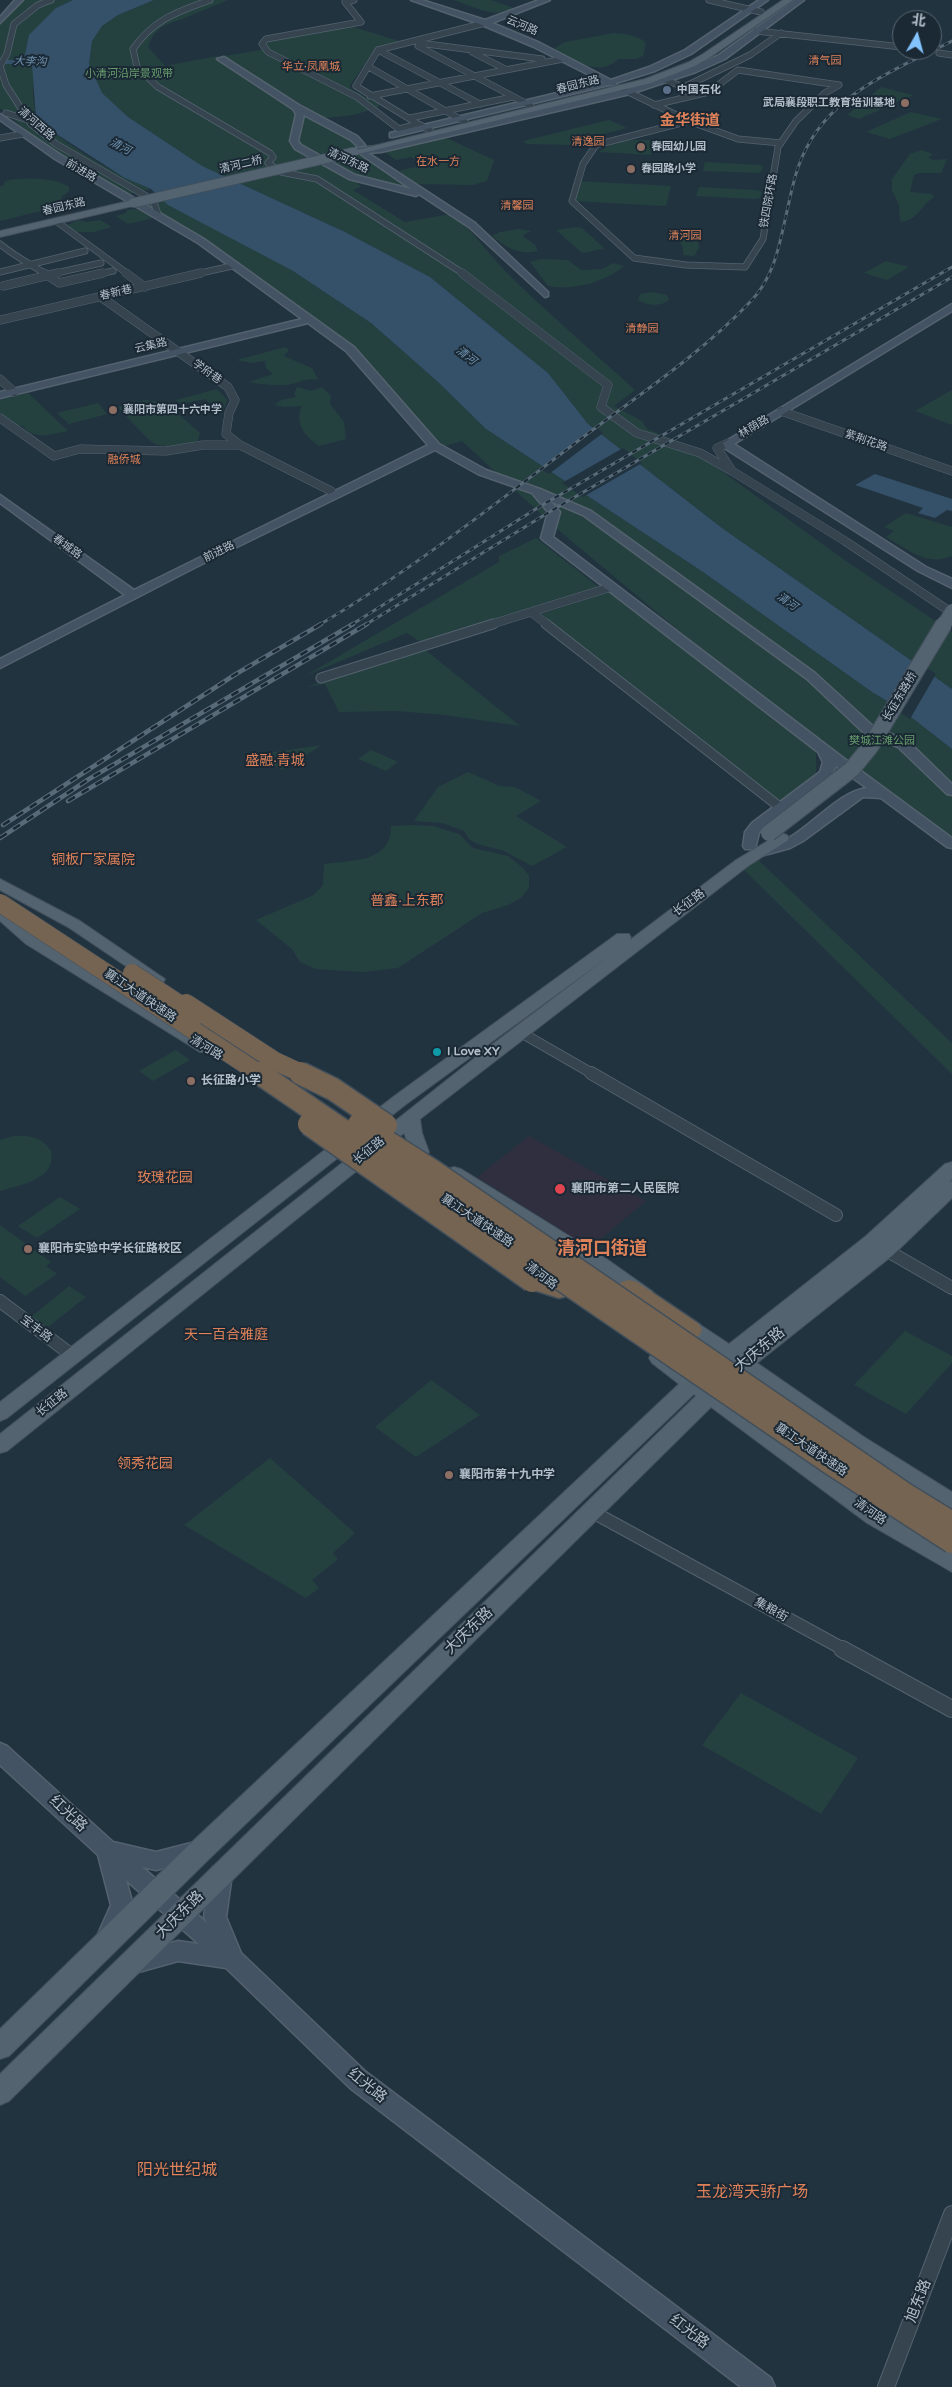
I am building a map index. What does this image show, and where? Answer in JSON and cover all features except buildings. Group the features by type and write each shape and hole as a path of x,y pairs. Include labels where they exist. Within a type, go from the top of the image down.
{"highway":[{"name":"襄江大道快速路","path":"0,890 152,994 344,1130 623,1320 793,1439 952,1542"},
{"name":"襄江大道快速路","path":"0,903 152,994 433,1171 908,1496 952,1523"},
{"path":"152,994 230,1061 259,1089 532,1281 559,1290"},
{"path":"152,994 192,1006 275,1061 333,1089 691,1330"}],"main road":[{"name":"春园东路","path":"358,148 424,127 617,87 699,55 790,1"},
{"name":"春园东路","path":"358,148 667,74 709,54 751,30 765,16"},
{"name":"清河二桥","path":"131,202 358,148"},
{"name":"春园东路","path":"0,234 131,202"},
{"name":"春园东路","path":"0,230 131,202"},
{"name":"长征东路桥","path":"775,835 852,768 870,747 952,611"},
{"name":"长征东路桥","path":"775,835 863,773 882,750 952,633"},
{"path":"747,854 775,835"},
{"name":"长征路","path":"0,1444 411,1117 747,854"},
{"name":"长征路","path":"0,1413 399,1100 747,854"},
{"path":"0,884 74,924 420,1152 601,1264 691,1330 737,1359 849,1438 952,1503"},
{"name":"清河路","path":"0,913 32,940 403,1173 559,1290 659,1358 860,1505 952,1563"},
{"path":"329,1093 363,1103 381,1105 399,1100"},
{"path":"299,1109 318,1131 316,1156 310,1170"},
{"path":"411,1117 413,1133 420,1152"},
{"path":"347,1169 366,1166 403,1173"},
{"name":"大庆东路","path":"737,1359 746,1340 872,1241 952,1168"},
{"name":"大庆东路","path":"0,2047 202,1850 701,1390 737,1359 886,1250 952,1187"},
{"name":"大庆东路","path":"0,2092 591,1511 701,1390"},
{"path":"860,1505 854,1489 858,1473 876,1466 898,1469"}],"street":[{"path":"0,16 14,0"},
{"path":"0,22 19,0"},
{"path":"51,0 38,5 14,24 0,66 6,85 28,120 56,144 153,200 159,218"},
{"path":"210,0 164,18 144,32 133,49 137,67 158,87 270,153 273,157 268,163 280,172 317,179 463,274 608,385 601,407 637,433 700,453 732,471 845,541 952,611"},
{"path":"354,0 345,2 360,22 266,39 262,44 268,52 357,97 399,128 424,127"},
{"name":"云河路","path":"415,0 485,23 537,45 617,87"},
{"path":"424,127 356,86 378,50 485,23 546,0"},
{"path":"709,0 750,10 765,16"},
{"path":"617,87 688,52 764,0"},
{"path":"617,87 665,80 693,70 722,56 751,30 892,46"},
{"path":"665,80 684,87 693,84 750,54 780,34"},
{"path":"412,42 553,60"},
{"path":"412,42 528,105"},
{"path":"464,48 505,69"},
{"path":"378,50 480,104"},
{"path":"688,52 699,55"},
{"path":"709,54 722,56"},
{"name":"清河东路","path":"221,59 296,107 354,138 358,148 472,225 545,294"},
{"path":"370,96 563,59"},
{"path":"369,67 462,120"},
{"name":"铁四院环路","path":"654,105 709,92 738,70 839,85 825,93 796,121 781,143 763,239 744,267 686,264 634,258 572,201 581,167 589,150 600,143 689,121"},
{"path":"617,87 689,121 738,139 781,143"},
{"path":"410,118 513,97"},
{"name":"清河东路","path":"296,107 300,114 294,141 298,147 352,177 432,199"},
{"path":"2,112 28,120"},
{"path":"2,112 23,134 58,157"},
{"name":"清河西路","path":"2,112 58,157"},
{"path":"299,120 308,117 317,118"},
{"path":"0,138 23,134"},
{"name":"前进路","path":"0,658 432,444 350,349 232,266 201,241 131,202 58,157"},
{"path":"392,188 406,187 408,185 406,182"},
{"path":"56,221 145,286"},
{"path":"0,244 15,257 21,258 59,283 113,271"},
{"path":"0,272 85,251"},
{"path":"3,286 102,263"},
{"name":"春新巷","path":"0,320 232,266"},
{"path":"101,297 179,352"},
{"name":"林荫路","path":"951,579 922,569 730,447 728,442 952,307"},
{"name":"云集路","path":"0,395 308,320"},
{"name":"学府巷","path":"179,352 228,388 232,394 235,400 229,413 226,434 240,445"},
{"path":"0,379 14,392"},
{"name":"紫荆花路","path":"781,411 952,471"},
{"path":"0,418 54,456 80,449 166,451 203,446 240,445 331,491"},
{"path":"728,442 717,448 732,471"},
{"path":"432,444 482,472 536,491 594,518 811,676 838,699 869,730 904,744 952,791"},
{"name":"前进路","path":"0,664 331,491 418,451"},
{"path":"536,491 554,512 547,538 842,763 952,844"},
{"name":"春城路","path":"0,498 128,596"},
{"name":"春城路","path":"0,508 128,596"},
{"path":"321,678 611,587"},
{"path":"531,612 781,808"},
{"path":"824,749 831,764 825,775"},
{"path":"842,763 757,826 752,832 747,854 785,845 798,838 871,784"},
{"path":"860,793 870,792 889,797"},
{"path":"520,1032 836,1215"},
{"path":"886,1250 952,1288"},
{"name":"宝丰路","path":"0,1301 73,1356"},
{"name":"集粮街","path":"591,1511 952,1709"},
{"name":"红光路","path":"0,1752 107,1850 232,1959 358,2080 762,2387"},
{"path":"104,1947 122,1904 107,1850 156,1861 202,1850"},
{"path":"221,1874 215,1917 232,1959"},
{"path":"130,1964 178,1951 232,1959"},
{"name":"旭东路","path":"886,2387 952,2214"}],"shaded area":[{"name":"襄阳市第二人民医院","path":"529,1136 646,1201 590,1248 477,1177"}],"green space":[{"path":"17,0 73,0 56,8 33,61 33,95 36,118 62,139 91,158 151,189 122,196 58,157 0,108 0,19"},
{"name":"小清河沿岸景观带","path":"154,0 228,0 163,26 151,39 148,47 165,66 217,56 361,145 361,151 432,199 353,178 361,187 353,190 405,222 451,214 459,220 501,267 635,390 614,406 642,421 647,429 684,444 846,561 952,632 952,689 722,528 588,424 548,373 430,277 345,232 199,165 128,117 101,93 89,64 92,41 102,26 118,15"},
{"path":"454,0 491,0 516,9 500,13 485,11"},
{"path":"347,25 399,41 396,44 376,49 350,85 350,88 379,104 379,107 354,115 324,118 227,60 225,56 260,50 264,48 266,39"},
{"path":"614,33 631,35 643,40 646,43 643,56 636,59 618,59 611,65 595,67 579,63 555,48 565,42"},
{"path":"881,87 913,95 859,119 847,115"},
{"path":"911,112 942,119 890,139 866,132"},
{"path":"609,120 627,128 587,138 572,145 527,144 523,141"},
{"path":"442,136 494,160 487,181 473,185 417,184 400,172 401,170 426,165 411,157 396,160 383,151"},
{"path":"626,140 652,140 651,155 599,152 610,144"},
{"path":"921,150 933,154 928,158 934,160 947,159 941,173 919,173 914,175 910,192 932,194 934,197 911,219 900,222 899,205 892,190 892,179 910,154"},
{"path":"705,162 760,165 763,167 760,173 703,171"},
{"path":"43,179 69,187 69,191 61,197 66,205 0,221 0,186 3,186 5,181"},
{"path":"577,181 671,186 666,206 572,201"},
{"path":"699,187 756,190 762,192 760,198 754,199 696,196"},
{"name":"樊城江滩公园","path":"161,199 293,271 371,323 438,382 486,429 703,572 872,692 902,710 952,749 952,842 738,680 556,528 462,441 437,448 350,349 201,241 137,205"},
{"path":"136,209 154,218 128,224 116,216 126,213 127,210"},
{"path":"78,220 87,222 100,220 112,227 94,232 76,232 67,225"},
{"path":"582,228 604,248 582,253 556,230"},
{"path":"519,229 532,231 523,236 535,245 538,251 524,252 513,250 492,236 500,232"},
{"path":"667,232 697,232 699,248 694,256 683,255 683,247 677,238"},
{"path":"541,259 568,260 581,270 602,269 613,263 624,266 617,272 598,281 578,286 557,287 548,286 530,262"},
{"path":"886,261 909,267 887,280 864,273"},
{"path":"653,292 667,295 669,300 662,304 654,305 638,300 640,294"},
{"path":"285,347 289,350 284,356 312,368 318,380 310,379 281,385 249,382 273,374 266,368 265,361 250,363 237,360"},
{"path":"297,387 311,391 322,387 331,396 330,404 344,422 346,439 319,446 302,429 299,418 302,406 284,407 274,405 281,400 296,397 294,394"},
{"path":"217,389 227,400 222,414 205,399 181,404 176,400"},
{"path":"952,390 952,425 915,411"},
{"path":"28,393 68,431 50,435 32,434 23,426 15,425 0,415 0,400"},
{"path":"145,400 166,403 200,433 198,440 193,443 176,446 160,445 152,442 118,407"},
{"path":"98,403 107,414 69,424 57,413"},
{"path":"906,513 952,527 952,556 943,559 925,558 886,537 894,531 884,527"},
{"path":"536,538 600,588 420,642 407,633 305,676 499,562 499,556"},
{"path":"609,592 816,752 816,774 780,802 541,614"},
{"path":"424,649 520,726 445,715 397,711 339,712 325,684 306,687"},
{"path":"322,745 282,770 255,755"},
{"path":"371,750 398,762 386,771 358,759"},
{"path":"468,772 500,786 515,787 541,801 516,816 567,847 532,866 504,851 470,840 464,831 442,823 414,821 438,787"},
{"path":"391,826 434,826 459,834 473,848 508,856 523,868 529,876 529,888 521,898 508,905 482,913 398,968 363,972 316,969 300,962 292,949 256,920 314,895 323,885 324,864 358,860 377,853 384,847 389,838"},
{"path":"757,859 952,1043 952,1074 743,869"},
{"path":"176,1050 190,1060 153,1081 139,1071"},
{"path":"14,1136 25,1136 40,1140 51,1151 51,1161 49,1168 43,1175 27,1183 0,1191 0,1140"},
{"path":"60,1197 80,1209 37,1238 18,1226"},
{"path":"0,1225 51,1262 46,1266 57,1274 25,1296 0,1277"},
{"path":"69,1286 86,1297 48,1327 31,1317"},
{"path":"905,1331 952,1356 952,1363 906,1414 854,1385"},
{"path":"431,1380 480,1415 416,1457 375,1427"},
{"path":"270,1458 355,1533 333,1553 338,1559 312,1580 319,1588 306,1598 184,1525"},
{"path":"741,1693 858,1758 821,1814 702,1745"}],"water":[{"path":"73,0 154,0 118,15 102,26 92,41 89,64 102,93 128,117 202,166 345,232 430,277 548,373 588,424 722,528 952,689 952,749 902,710 872,692 703,572 486,429 438,382 371,323 293,271 168,205 151,189 125,178 47,128 36,118 32,64 0,64 0,60 29,60 24,59 29,35 56,8"},
{"path":"875,474 952,499 952,511 947,510 935,518 918,513 923,508 855,485"}],"pier":[{"path":"596,427 603,433 549,474 541,469"},
{"path":"623,448 642,463 583,497 562,483"},
{"path":"914,659 936,674 910,719 887,704"}],"railway":[{"path":"319,625 385,583 449,538 666,376 731,321 759,291 771,270 779,247 797,170 807,147 819,127 834,111 871,83 952,41"},
{"path":"351,625 539,507 952,267"},
{"path":"365,625 551,511 952,277"},
{"path":"3,825 236,674 321,624"},
{"path":"0,838 89,779 353,624"},
{"path":"68,801 367,624"}],"place":[{"name":"中国石化","path":"667,90"},
{"name":"武局襄段职工教育培训基地","path":"905,103"},
{"name":"春园幼儿园","path":"641,147"},
{"name":"春园路小学","path":"631,169"},
{"name":"襄阳市第四十六中学","path":"113,410"},
{"name":"I Love XY","path":"437,1052"},
{"name":"长征路小学","path":"191,1081"},
{"name":"襄阳市第二人民医院","path":"560,1189"},
{"name":"襄阳市实验中学长征路校区","path":"28,1249"},
{"name":"襄阳市第十九中学","path":"449,1475"}],"district":[{"name":"清气园","path":"825,61"},
{"name":"华立·凤凰城","path":"311,67"},
{"name":"金华街道","path":"690,121"},
{"name":"清逸园","path":"588,142"},
{"name":"在水一方","path":"438,162"},
{"name":"清馨园","path":"517,206"},
{"name":"清河园","path":"685,236"},
{"name":"清静园","path":"642,329"},
{"name":"融侨城","path":"124,460"},
{"name":"盛融·青城","path":"275,761"},
{"name":"铜板厂家属院","path":"93,860"},
{"name":"普鑫·上东郡","path":"407,901"},
{"name":"玫瑰花园","path":"165,1178"},
{"name":"清河口街道","path":"602,1249"},
{"name":"天一百合雅庭","path":"226,1335"},
{"name":"领秀花园","path":"145,1464"},
{"name":"阳光世纪城","path":"177,2171"},
{"name":"玉龙湾天骄广场","path":"752,2193"}],"water label":[{"name":"大李沟","path":"30,62"},
{"name":"清河","path":"120,147"},
{"name":"清河","path":"466,356"},
{"name":"清河","path":"787,602"}]}
